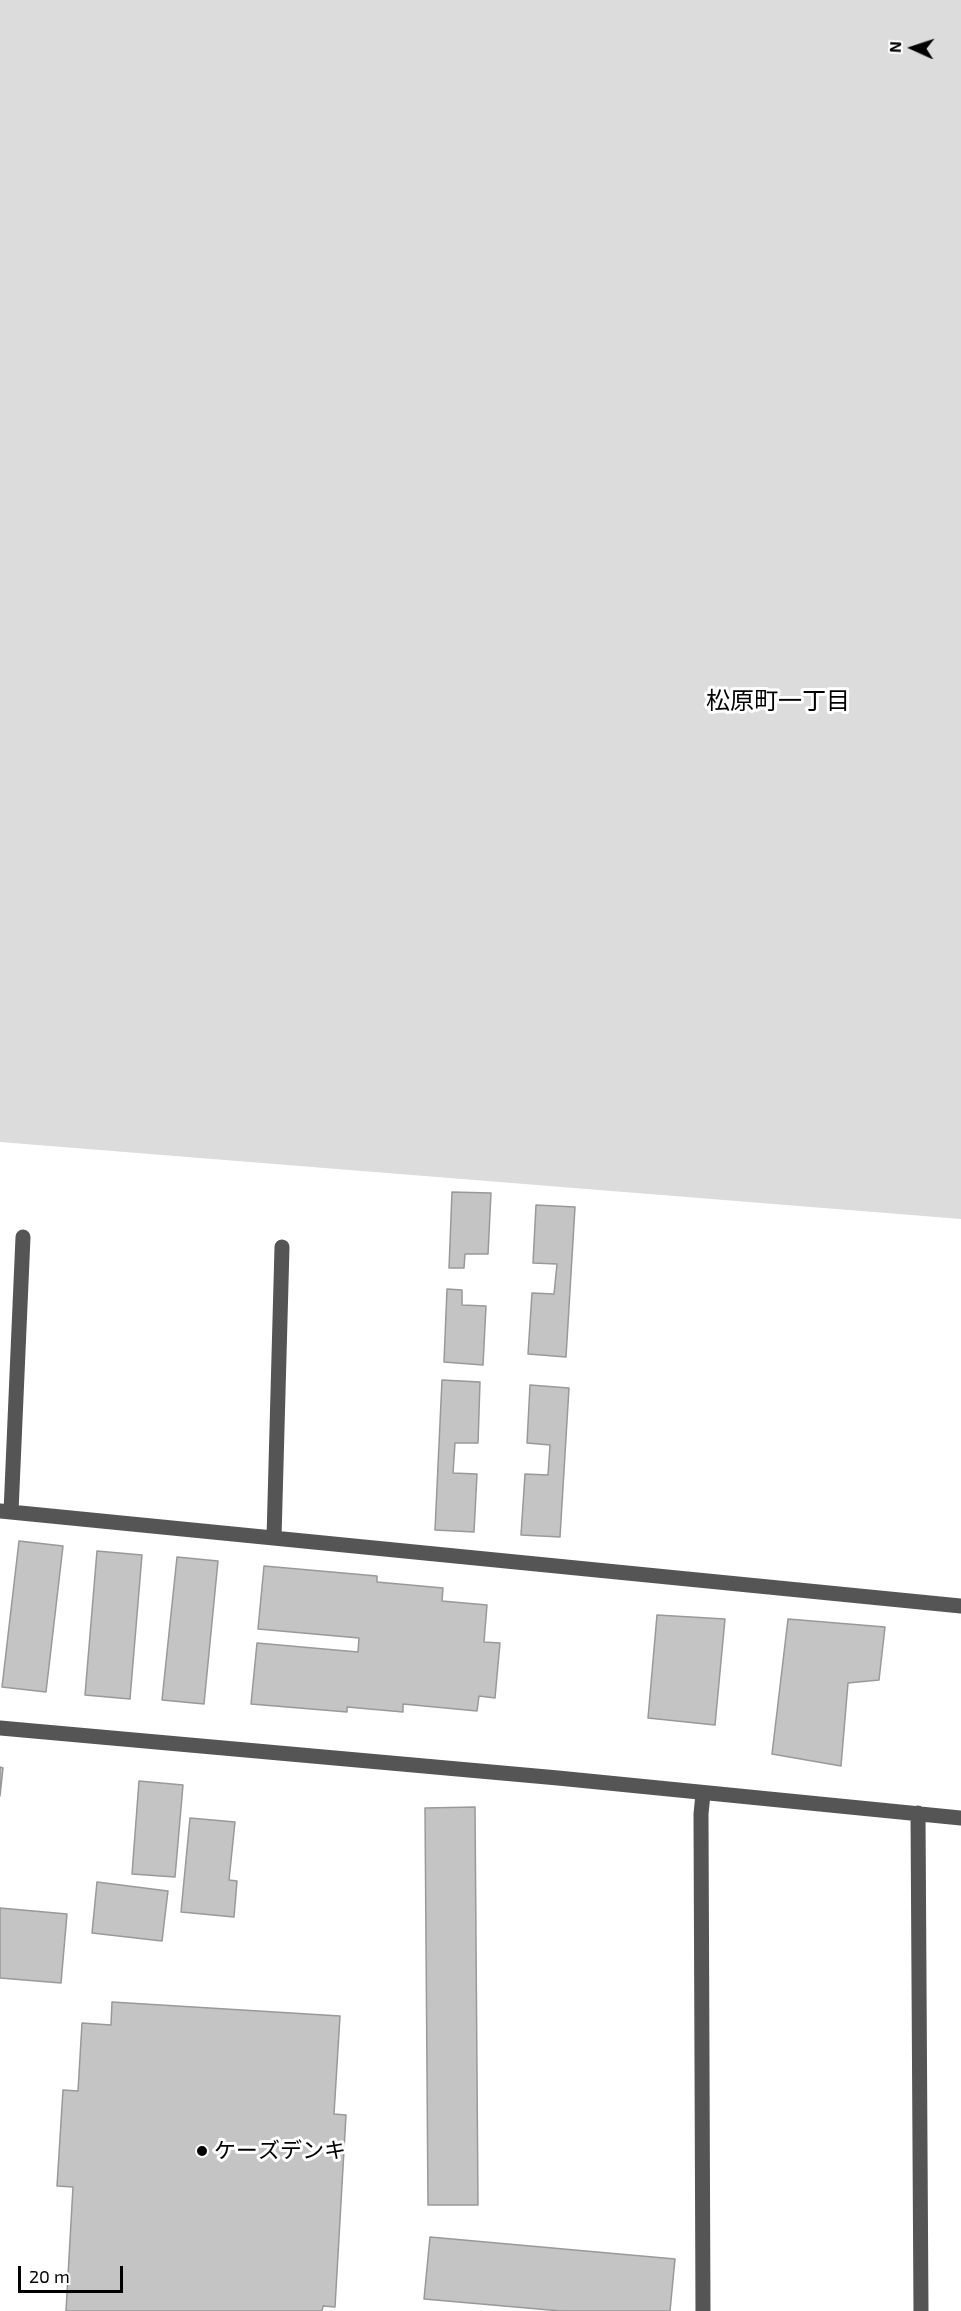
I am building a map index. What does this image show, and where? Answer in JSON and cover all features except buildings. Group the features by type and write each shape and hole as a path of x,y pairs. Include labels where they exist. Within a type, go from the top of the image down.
{"street":[{"path":"23,1237 5,1512 961,1606"},
{"path":"274,1538 282,1247"},
{"path":"0,1728 558,1778 961,1818"},
{"path":"703,1794 701,1814 703,2311"},
{"path":"918,1813 921,2311"}],"shaded area":[{"path":"0,0 961,0 961,1219 0,1142"}],"place":[{"name":"ケーズデンキ","path":"202,2151"}],"district":[{"name":"松原町一丁目","path":"778,701"}]}
